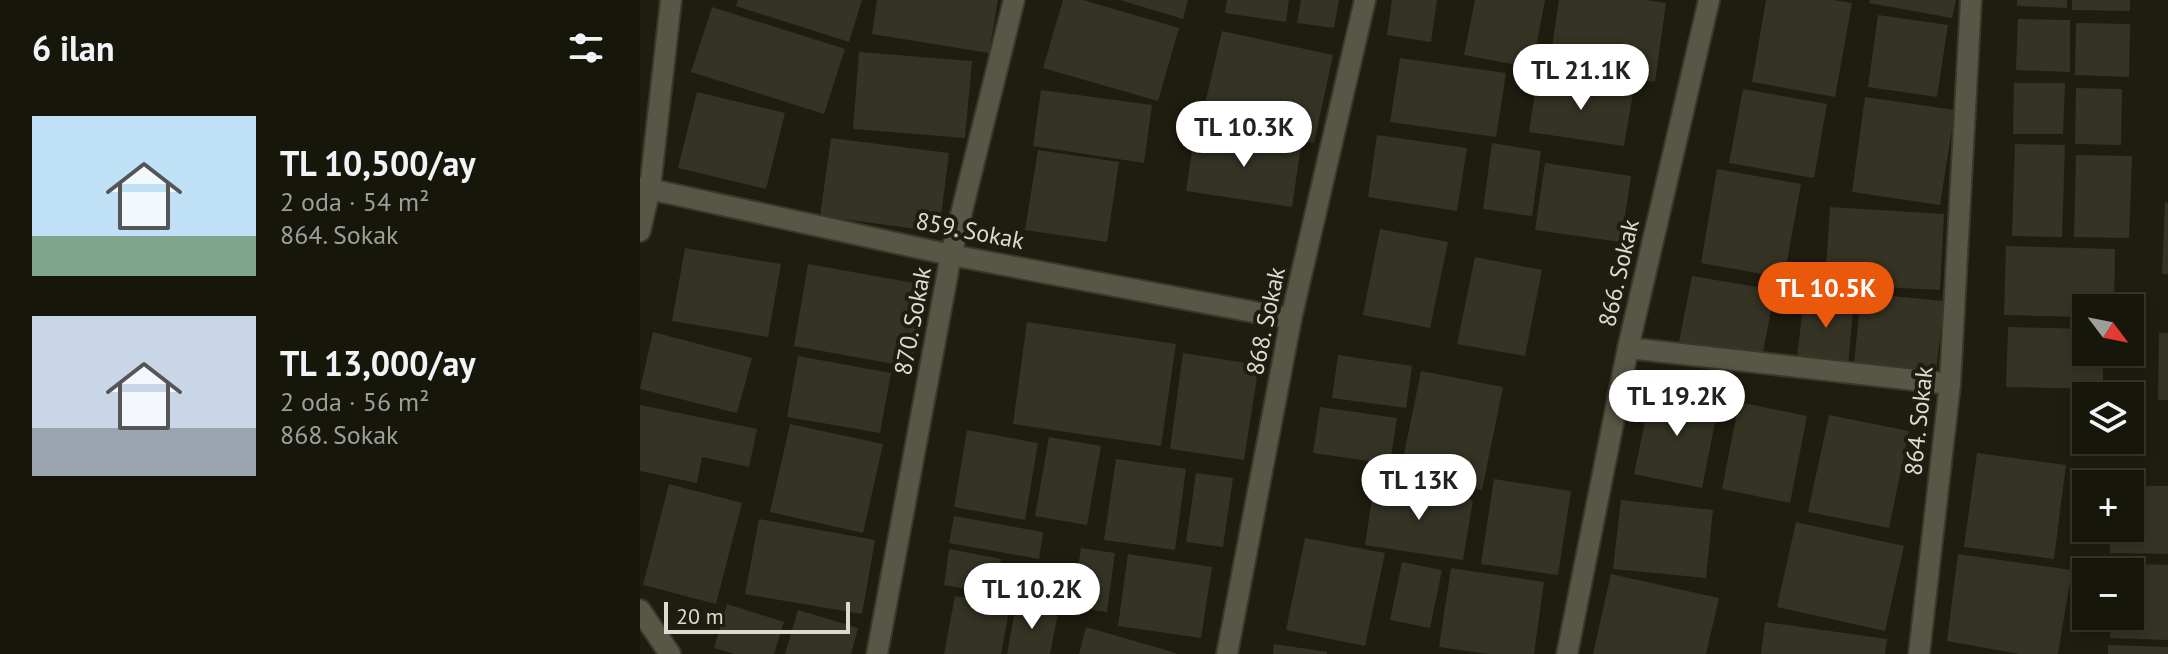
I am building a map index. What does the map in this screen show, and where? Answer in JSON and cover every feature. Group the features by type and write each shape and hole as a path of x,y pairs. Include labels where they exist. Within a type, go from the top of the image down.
{"street":[{"path":"640,231 671,0"},
{"name":"870. Sokak","path":"877,654 951,255 1014,0"},
{"name":"868. Sokak","path":"1227,654 1291,319 1365,0"},
{"name":"866. Sokak","path":"1567,654 1628,348 1709,0"},
{"name":"864. Sokak","path":"1919,654 1950,384 1971,0"},
{"name":"859. Sokak","path":"645,187 951,255 1291,319"},
{"path":"1628,348 1950,384"},
{"path":"640,610 670,654"}],"building":[{"path":"738,0 862,0 849,42 736,6"},
{"path":"877,0 998,0 989,53 872,34"},
{"path":"1063,0 1083,0 1179,28 1158,101 1043,68"},
{"path":"1120,0 1188,0 1183,19"},
{"path":"1227,0 1289,0 1286,22 1225,13"},
{"path":"1301,0 1339,0 1334,28 1297,23"},
{"path":"1392,0 1437,0 1431,42 1387,35"},
{"path":"1475,0 1545,0 1532,68 1464,55"},
{"path":"1559,0 1646,0 1666,3 1655,82 1549,67"},
{"path":"1766,0 1852,3 1835,97 1752,82"},
{"path":"1870,0 1956,0 1952,18 1869,3"},
{"path":"2017,0 2067,0 2067,8 2017,6"},
{"path":"2072,0 2130,0 2130,11 2072,10"},
{"path":"712,7 845,49 824,114 691,72"},
{"path":"1878,15 1948,25 1937,97 1868,87"},
{"path":"2018,19 2070,20 2070,72 2016,70"},
{"path":"2076,23 2130,24 2129,77 2075,75"},
{"path":"1222,31 1333,55 1314,143 1202,117"},
{"path":"859,52 972,61 965,138 853,129"},
{"path":"1400,58 1506,73 1496,137 1390,122"},
{"path":"1537,79 1633,93 1624,146 1529,132"},
{"path":"2014,83 2065,83 2063,134 2013,134"},
{"path":"2076,88 2122,89 2121,145 2075,144"},
{"path":"1743,89 1827,104 1814,178 1729,163"},
{"path":"1041,90 1152,105 1144,163 1033,146"},
{"path":"697,92 785,113 766,189 678,168"},
{"path":"1865,97 1955,110 1940,205 1852,192"},
{"path":"1195,131 1301,146 1292,207 1186,191"},
{"path":"1377,135 1467,148 1457,211 1368,197"},
{"path":"831,138 949,153 939,232 820,216"},
{"path":"1492,143 1541,151 1532,216 1483,209"},
{"path":"2015,144 2065,145 2062,237 2012,236"},
{"path":"1038,150 1119,162 1107,242 1025,230"},
{"path":"2076,155 2132,156 2129,238 2074,237"},
{"path":"1545,163 1631,176 1621,242 1535,230"},
{"path":"1717,169 1801,184 1784,278 1701,263"},
{"path":"2165,202 2168,203 2168,274 2162,274"},
{"path":"1830,207 1944,214 1940,290 1825,284"},
{"path":"1380,229 1448,242 1430,328 1363,315"},
{"path":"2006,246 2115,249 2114,294 2072,294 2072,317 2004,315"},
{"path":"685,248 781,264 768,337 672,321"},
{"path":"1475,257 1542,270 1525,356 1457,344"},
{"path":"808,264 925,285 911,367 794,346"},
{"path":"1692,276 1775,290 1762,357 1679,342"},
{"path":"1861,293 1944,301 1936,372 1854,365"},
{"path":"1804,295 1854,300 1848,364 1797,359"},
{"path":"1027,322 1176,344 1161,446 1013,424"},
{"path":"2008,327 2072,329 2072,366 2103,366 2103,382 2072,382 2072,388 2006,387"},
{"path":"653,332 752,358 737,413 640,389"},
{"path":"2159,333 2168,333 2168,400 2158,400"},
{"path":"1183,353 1259,365 1244,460 1170,449"},
{"path":"1338,355 1412,366 1406,408 1332,398"},
{"path":"798,356 891,373 880,433 787,417"},
{"path":"1421,371 1503,387 1482,490 1400,474"},
{"path":"1652,388 1719,402 1702,488 1634,474"},
{"path":"1739,402 1807,416 1790,503 1722,489"},
{"path":"640,405 757,429 749,467 702,457 697,483 640,471"},
{"path":"1320,407 1397,418 1390,464 1313,453"},
{"path":"1829,415 1909,431 1889,528 1808,512"},
{"path":"790,424 883,444 863,533 770,512"},
{"path":"967,430 1038,443 1025,520 954,507"},
{"path":"1049,437 1101,446 1087,525 1035,516"},
{"path":"1977,453 2066,465 2054,559 1964,547"},
{"path":"1116,459 1186,469 1175,550 1104,540"},
{"path":"1196,473 1233,478 1223,547 1186,542"},
{"path":"1494,479 1571,491 1558,575 1481,564"},
{"path":"669,484 742,503 716,604 643,585"},
{"path":"1374,485 1473,500 1463,560 1365,545"},
{"path":"2144,486 2168,486 2168,554 2110,553 2110,542 2144,542"},
{"path":"1621,500 1713,510 1706,578 1613,569"},
{"path":"954,516 1043,532 1039,559 949,543"},
{"path":"759,519 875,540 862,614 745,594"},
{"path":"1796,522 1904,546 1885,631 1777,607"},
{"path":"1305,538 1385,553 1365,646 1286,630"},
{"path":"1081,548 1115,553 1107,612 1072,607"},
{"path":"949,549 1001,559 995,594 944,585"},
{"path":"1128,554 1212,567 1201,638 1118,626"},
{"path":"1958,554 2072,570 2058,654 2019,654 1947,641"},
{"path":"1402,562 1442,570 1430,628 1390,620"},
{"path":"2144,564 2168,565 2168,640 2110,638 2110,630 2144,630"},
{"path":"1451,568 1544,582 1534,654 1488,654 1439,647"},
{"path":"1611,574 1719,598 1706,654 1593,654"},
{"path":"955,596 1010,605 1001,654 944,654"},
{"path":"727,604 784,622 774,654 734,654 714,648"},
{"path":"1016,605 1058,613 1050,654 1007,654"},
{"path":"798,610 858,628 851,654 785,654"},
{"path":"1765,622 1887,639 1885,654 1761,654"},
{"path":"1086,627 1176,653 1176,654 1079,654"},
{"path":"1274,644 1327,652 1327,654 1273,654"},
{"path":"2108,645 2168,647 2168,654 2108,654"}]}
